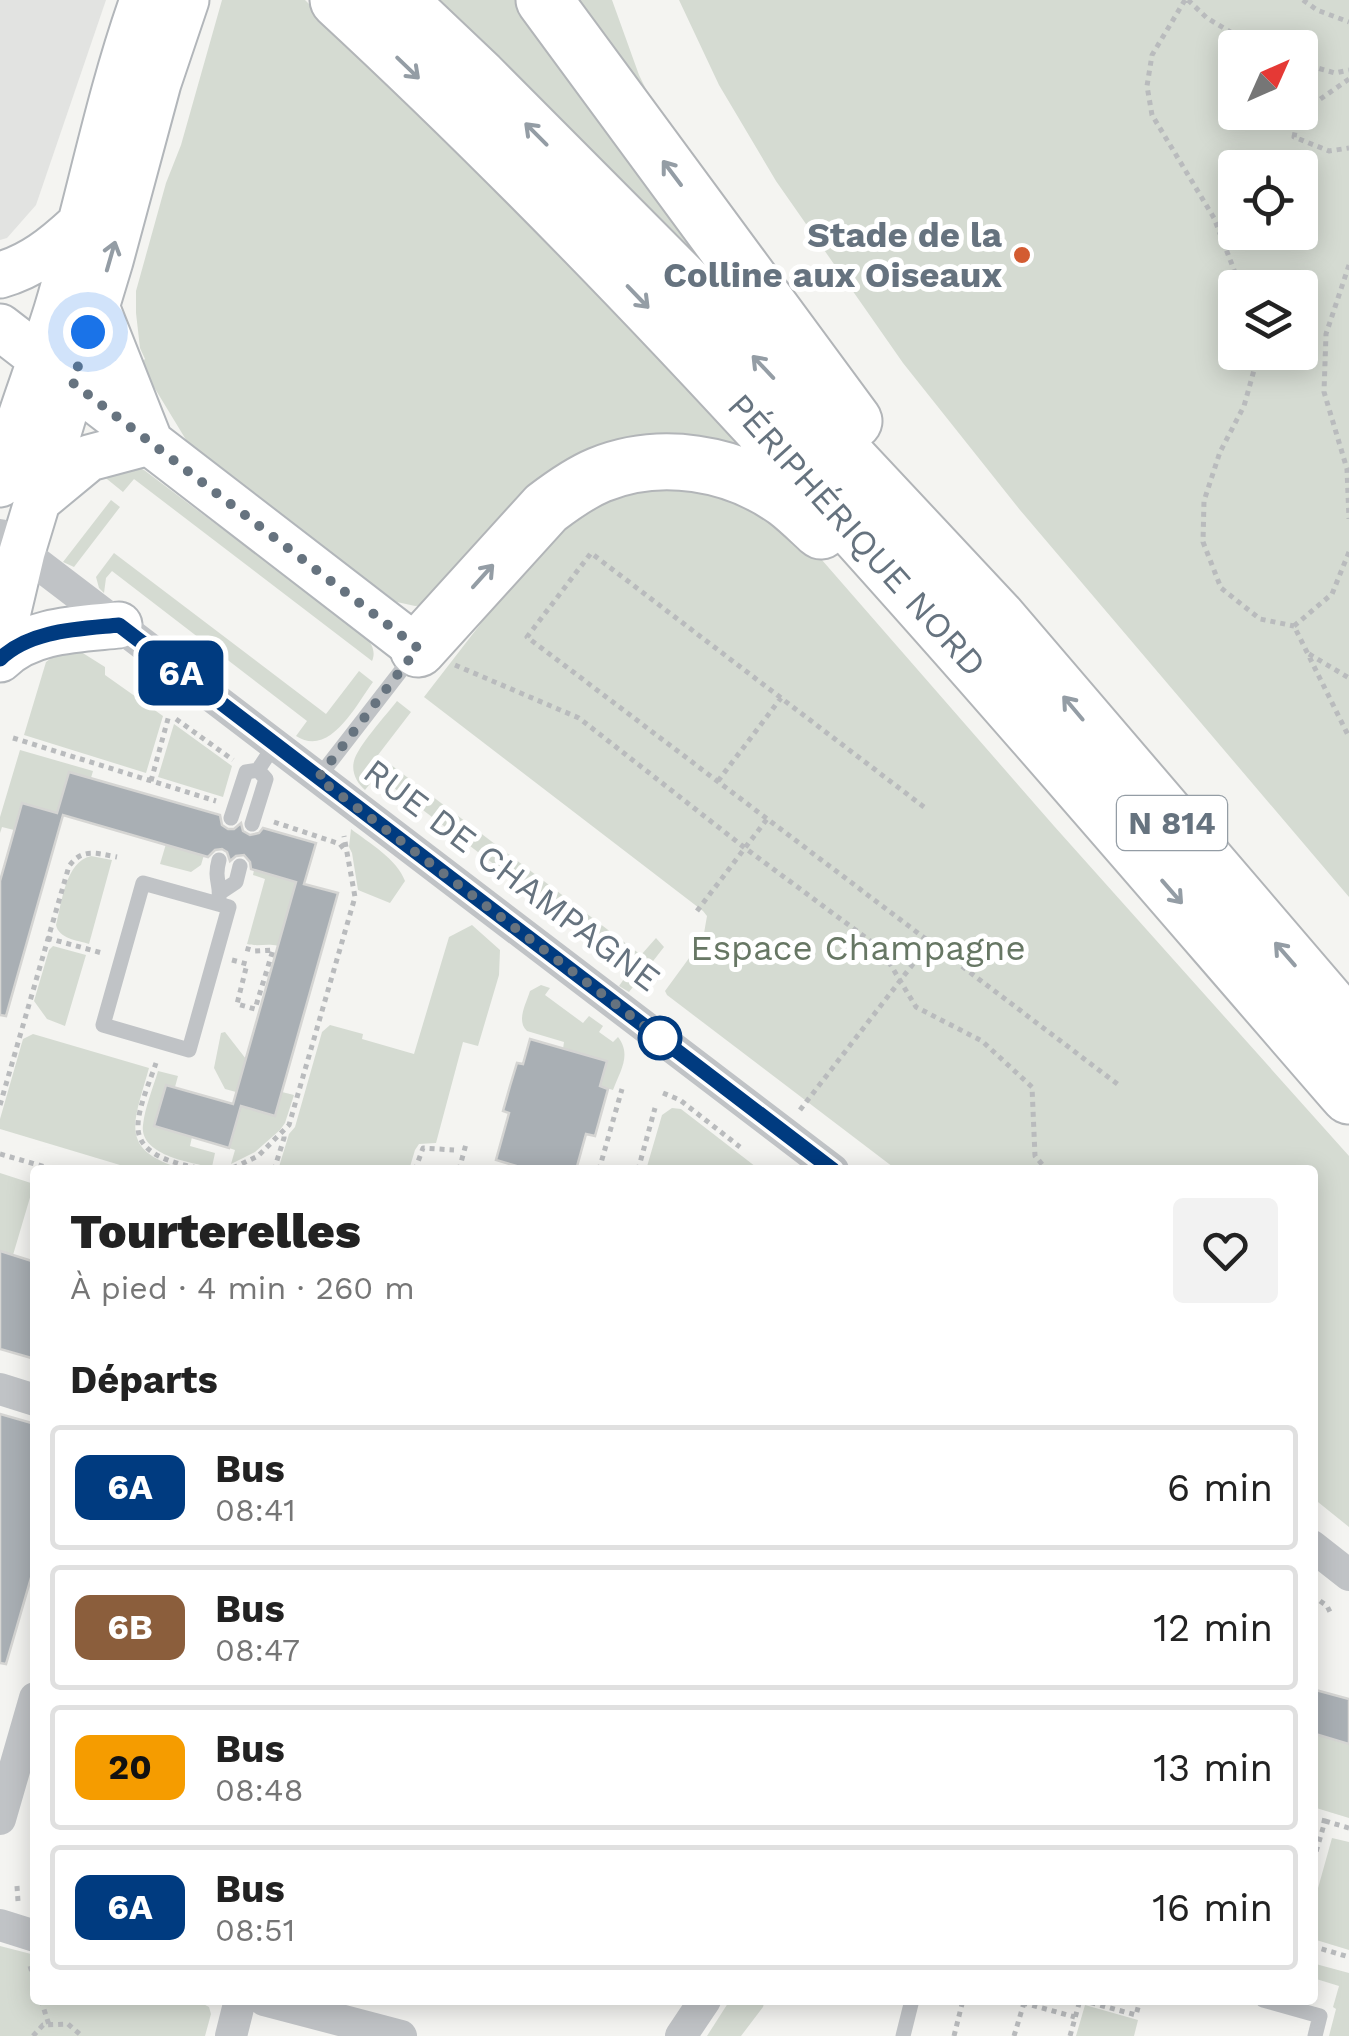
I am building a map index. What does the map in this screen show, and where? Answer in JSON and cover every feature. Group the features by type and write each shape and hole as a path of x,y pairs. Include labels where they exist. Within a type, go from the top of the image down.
{"highway":[{"name":"PÉRIPHÉRIQUE NORD","path":"338,0 564,220 718,381 972,625 1349,1028"},
{"name":"PÉRIPHÉRIQUE NORD","path":"398,0 689,288 972,625 1349,1096"},
{"path":"544,0 874,446 972,625"},
{"path":"418,648 546,508 572,488 600,474 656,460 716,468 742,476 785,500 832,540 890,602 972,625"}],"main road":[{"path":"56,370 56,311 123,57 142,0"},
{"path":"0,646 19,493 20,414 56,370 96,306 158,83 186,0"},
{"path":"0,275 31,263 78,226"},
{"path":"96,306 150,442"},
{"path":"0,327 418,648"},
{"path":"19,493 89,458 150,442"},
{"path":"0,659 45,634 119,625"}],"street":[{"name":"RUE DE CHAMPAGNE","path":"11,544 119,625 266,757 318,778 826,1165"},
{"path":"0,1390 30,1399"},
{"path":"1318,1551 1349,1575"},
{"path":"0,1819 30,1715"},
{"path":"9,1913 30,1932"},
{"path":"231,2036 239,2005"},
{"path":"283,2005 400,2036"},
{"path":"681,2036 702,2005"}],"lane":[{"path":"318,778 418,648"},
{"path":"228,811 246,772 266,757"},
{"path":"258,822 266,757"},
{"path":"219,898 143,883 103,1025 189,1050 229,908 219,898 214,876 220,860"},
{"path":"219,898 236,882 240,866"},
{"path":"902,2036 911,2005"},
{"path":"1280,2005 1320,2016 1315,2036"}],"path":[{"path":"1226,30 1186,0 1152,55 1146,86 1152,115 1214,218 1233,270"},
{"path":"1303,0 1349,22"},
{"path":"1318,69 1335,74 1349,70"},
{"path":"1349,80 1300,114 1294,138 1329,151 1349,148"},
{"path":"1349,265 1326,334 1324,392 1347,470 1349,518"},
{"path":"1254,370 1244,406 1220,452 1204,502 1203,542 1221,588 1260,619 1294,626"},
{"path":"1294,626 1332,594 1349,552"},
{"path":"924,807 591,554 527,637 1120,1086"},
{"path":"1294,626 1349,738"},
{"path":"418,648 580,718 880,949 916,1007 982,1041 1032,1087 1035,1156 1042,1165"},
{"path":"1308,654 1349,678"},
{"path":"718,781 780,698"},
{"path":"151,781 173,717 235,762"},
{"path":"13,738 151,781 228,811"},
{"path":"697,912 767,819"},
{"path":"237,1165 249,1161 290,1125 356,897 348,854 340,844 258,822"},
{"path":"0,1104 68,866 83,852 116,857"},
{"path":"48,938 122,959"},
{"path":"806,1102 930,942"},
{"path":"215,956 247,964 237,1004 254,1009 273,950 254,951 240,946"},
{"path":"156,1063 138,1123 141,1140 156,1155 186,1165"},
{"path":"601,1165 622,1089"},
{"path":"663,1093 680,1100 740,1147"},
{"path":"639,1165 655,1108"},
{"path":"276,1165 284,1133"},
{"path":"460,1165 466,1144"},
{"path":"417,1165 423,1148 454,1150"},
{"path":"0,1154 38,1165"},
{"path":"1318,1599 1331,1614"},
{"path":"1318,1819 1349,1828"},
{"path":"1318,1847 1326,1821"},
{"path":"9,1913 17,1886"},
{"path":"1318,1948 1349,1957"},
{"path":"42,2005 48,2025"},
{"path":"954,2036 962,2005"},
{"path":"1014,2036 1023,2005"},
{"path":"1031,2005 1075,2017"},
{"path":"1070,2036 1079,2005"},
{"path":"1099,2005 1136,2015 1139,2005"},
{"path":"33,2036 43,2025 68,2024 82,2036"}],"shaded area":[{"path":"0,0 106,0 36,205 7,238 0,240"}],"green space":[{"path":"222,0 305,0 639,332 753,452 696,447 430,605 415,606 397,602 191,448 140,364 145,359 140,348 136,291"},
{"path":"439,0 612,0 639,75 729,258 787,353"},
{"path":"679,0 1349,0 1349,897 1020,510 903,363 776,181 719,85"},
{"path":"130,463 366,637 373,648 372,661 134,479 123,492 102,475"},
{"name":"Espace Champagne","path":"668,485 718,492 767,511 808,544 1349,1156 1349,1527 1318,1502 1318,1165 890,1165 667,995 665,991 703,939 707,916 703,911 424,697 562,524 625,489"},
{"path":"111,500 120,507 74,567 63,562"},
{"path":"114,553 326,714 359,671 373,682 331,735 308,741 296,736 307,721 112,571 106,578 104,593 99,588 96,577"},
{"path":"78,650 105,667 105,675 163,716 146,773 24,735 46,662 58,653"},
{"path":"397,701 411,712 378,755 641,955 656,938 664,947 629,992 619,986 631,969 377,775 365,790 359,784 353,769 356,755"},
{"path":"174,724 232,766 223,797 158,777"},
{"path":"20,750 93,771 91,778 69,772 57,813 23,803 14,830 2,827 0,833 0,817"},
{"path":"351,829 382,852 401,873 405,881 390,903 358,890 349,847"},
{"path":"166,844 204,855 201,865 191,872 160,864"},
{"path":"91,856 112,860 89,944 65,936 56,925 70,875 75,866"},
{"path":"254,870 296,882 278,946 247,944 265,879 253,875"},
{"path":"472,925 500,950 499,975 478,1046 463,1042 436,1143 419,1144 410,1165 280,1165 295,1127 322,1032 330,1025 414,1054 449,937"},
{"path":"53,946 86,955 65,1026 47,1019 34,1001"},
{"path":"541,985 550,988 545,995 583,1023 589,1016 603,1026 599,1032 613,1042 618,1037 624,1057 613,1090 600,1086 606,1061 563,1049 564,1042 524,1027 523,1012 530,991"},
{"path":"225,1032 246,1059 236,1092 225,1089 214,1068 221,1033"},
{"path":"33,1034 149,1068 136,1132 149,1154 173,1165 120,1165 0,1129 23,1039"},
{"path":"158,1071 178,1076 175,1087 167,1085 192,1137 190,1146 215,1153 212,1165 168,1156 149,1144 144,1135 145,1111"},
{"path":"282,1092 294,1095 285,1123 255,1152 231,1164 235,1150 229,1148 241,1106 275,1116"},
{"path":"672,1108 681,1109 754,1165 647,1165 662,1115"},
{"path":"0,1173 30,1183 30,1198 13,1255 0,1251"},
{"path":"1318,1735 1349,1744 1349,1818 1318,1809"},
{"path":"1332,1838 1349,1842 1349,1950 1318,1941 1318,1888"},
{"path":"0,1946 30,1954 30,2005 205,2005 211,2014 205,2036 0,2036"},
{"path":"1318,1965 1349,1973 1349,2036 1329,2036 1336,2009 1333,2007 1339,1986 1318,1980"},
{"path":"727,2005 764,2005 741,2036 707,2036"},
{"path":"1085,2005 1138,2020 1134,2036 1076,2036"}],"building":[{"path":"69,772 220,815 222,825 228,829 241,823 243,831 250,835 263,828 316,843 304,884 338,893 275,1116 241,1106 229,1148 154,1126 166,1085 233,1104 296,882 251,869 244,855 230,861 222,849 208,857 63,815 6,1016 0,1015 0,881 22,803 57,813"},
{"path":"530,1039 607,1061 600,1086 608,1089 595,1136 586,1134 577,1165 513,1165 496,1160 509,1113 503,1111 510,1086 517,1063 523,1064"},
{"path":"0,1251 30,1260 30,1358 0,1349"},
{"path":"0,1414 30,1423 30,1581 6,1664 0,1663"},
{"path":"1318,1691 1349,1699 1349,1744 1318,1735"}],"bus line":[{"name":"6A","path":"0,659 45,634 119,625 826,1165"}],"place":[{"name":"Stade de la Colline aux Oiseaux","path":"1022,255"}],"route":[{"path":"88,332 73,383 418,648 318,778 660,1038"}]}
